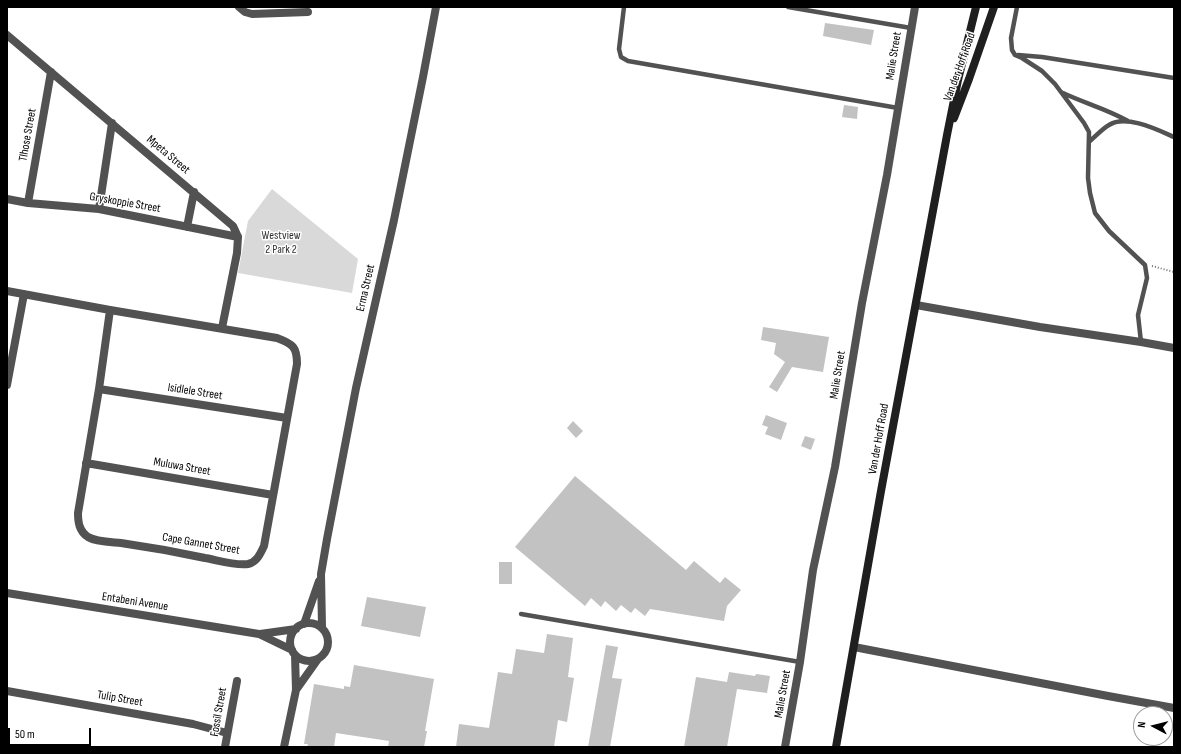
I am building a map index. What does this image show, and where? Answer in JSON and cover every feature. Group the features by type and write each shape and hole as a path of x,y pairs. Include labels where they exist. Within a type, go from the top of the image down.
{"main road":[{"name":"Van der Hoff Road","path":"836,747 947,135 958,80 976,7"},
{"name":"Van der Hoff Road","path":"947,135 970,79 994,7"}],"street":[{"path":"239,7 244,12 252,14 308,12"},
{"name":"Erma Street","path":"322,627 321,574 326,538 356,388 395,213 436,7"},
{"name":"Malie Street","path":"785,747 800,662 813,570 835,467 862,303 887,175 915,7"},
{"name":"Mpeta Street","path":"7,35 194,192 232,226 238,237"},
{"name":"Tlhose Street","path":"28,203 51,72"},
{"path":"99,210 112,123"},
{"path":"187,227 194,192"},
{"name":"Gryskoppie Street","path":"7,199 28,203 99,210 238,237"},
{"path":"222,328 237,253 238,237"},
{"name":"Cape Gannet Street","path":"7,291 277,338 292,345 296,350 297,364 264,546 260,555 254,562 248,564 228,562 151,547 98,540 90,538 84,534 80,528 78,513 99,389 110,310"},
{"path":"7,385 24,294"},
{"path":"916,305 1040,327 1174,348"},
{"name":"Isidlele Street","path":"99,389 287,418"},
{"name":"Muluwa Street","path":"86,463 273,495"},
{"name":"Erma Street","path":"304,624 321,574"},
{"name":"Entabeni Avenue","path":"7,592 259,634 296,629"},
{"path":"284,747 296,690 294,653 290,644 291,637 296,629 304,624 316,624 322,627 326,632 329,644 324,655 318,659 296,690"},
{"name":"Entabeni Avenue","path":"259,634 294,653"},
{"path":"854,647 1174,708"},
{"path":"294,653 306,661 318,659"},
{"name":"Fossil Street","path":"225,747 237,681"},
{"name":"Tulip Street","path":"7,691 193,724 227,733"}],"lane":[{"path":"624,7 619,49 621,56 628,61 898,108"},
{"path":"788,7 911,28"},
{"path":"1017,7 1011,38 1012,50 1015,55 1042,72 1062,92 1084,123 1089,132 1088,178 1090,193 1096,213 1109,231 1145,265 1147,278 1138,315 1142,342"},
{"path":"1015,55 1042,57 1174,78"},
{"path":"1062,92 1085,103 1112,112 1128,121 1155,129 1174,137"},
{"path":"1090,141 1109,125 1128,121"},
{"path":"521,614 800,662"}],"path":[{"path":"1145,265 1174,272"}],"green space":[{"name":"Westview 2 Park 2","path":"272,189 358,259 352,293 238,273 248,221"}],"building":[{"path":"825,23 874,30 871,45 823,36"},
{"path":"844,105 858,107 857,119 842,117"},
{"path":"763,327 829,337 823,372 792,367 777,392 769,387 785,362 774,354 776,343 761,340"},
{"path":"766,415 787,423 781,440 765,434 768,427 762,425"},
{"path":"573,421 583,431 576,438 567,428"},
{"path":"805,436 815,439 811,450 801,446"},
{"path":"575,476 686,570 694,561 720,583 725,577 741,590 727,606 724,621 650,609 645,616 635,608 631,613 621,605 616,611 605,601 601,607 591,598 585,606 515,547"},
{"path":"499,562 512,562 512,584 499,584"},
{"path":"367,597 426,607 420,637 361,626"},
{"path":"547,634 573,638 568,677 574,678 567,722 558,720 554,747 456,747 459,724 489,728 498,672 512,674 516,649 544,653"},
{"path":"606,645 618,647 612,678 622,679 610,747 588,747"},
{"path":"354,665 434,679 425,731 427,731 424,747 388,747 389,741 336,733 334,747 307,747 308,744 304,744 314,684 344,689 344,686 350,687"},
{"path":"729,672 755,676 756,674 770,676 767,693 737,689 727,747 684,747 696,677 727,682"}]}
